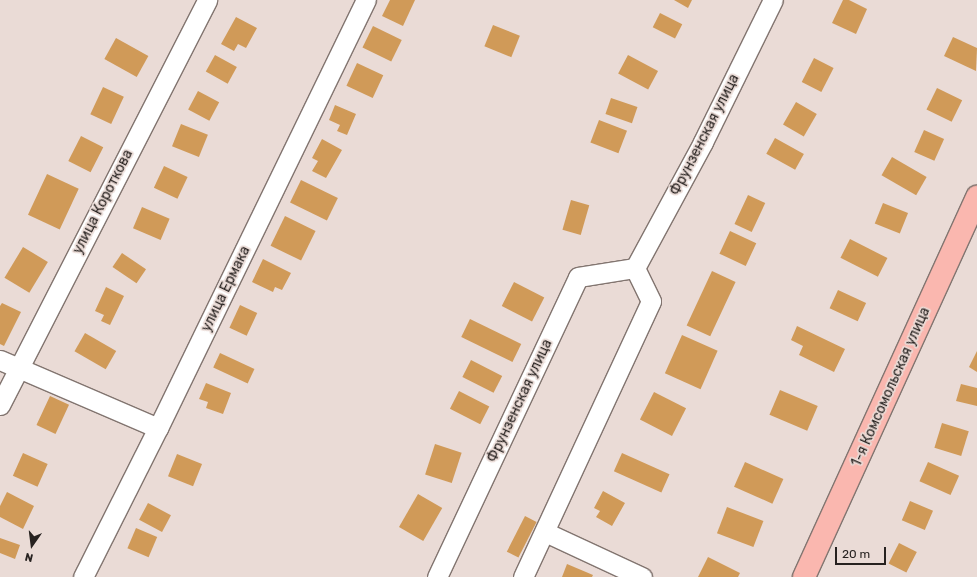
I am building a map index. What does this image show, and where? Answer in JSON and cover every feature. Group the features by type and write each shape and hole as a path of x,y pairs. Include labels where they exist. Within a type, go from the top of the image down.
{"main road":[{"name":"1-я Комсомольская улица","path":"804,577 977,197"}],"street":[{"name":"улица Короткова","path":"0,405 207,0"},
{"name":"улица Ермака","path":"83,577 158,428 366,0"},
{"name":"Фрунзенская улица","path":"437,577 578,277 635,268 703,142 773,0"},
{"path":"523,577 651,301 635,268"},
{"path":"0,360 158,428"},
{"path":"545,532 642,577"}],"building":[{"path":"390,0 415,0 403,26 382,16"},
{"path":"674,0 692,0 688,8"},
{"path":"843,0 849,0 867,9 856,34 832,23"},
{"path":"660,13 682,24 675,39 653,27"},
{"path":"236,17 257,28 246,48 238,44 234,51 221,44"},
{"path":"493,25 520,36 511,57 484,46"},
{"path":"373,26 402,40 391,62 362,48"},
{"path":"953,37 977,48 976,71 944,56"},
{"path":"116,38 148,56 137,77 104,59"},
{"path":"215,55 237,67 228,84 206,72"},
{"path":"628,55 658,71 648,90 618,74"},
{"path":"814,58 834,68 821,92 802,82"},
{"path":"357,63 383,75 373,98 346,86"},
{"path":"103,87 124,97 111,124 90,114"},
{"path":"937,88 962,100 952,122 926,110"},
{"path":"198,91 219,102 209,121 188,110"},
{"path":"611,98 637,107 632,123 605,114"},
{"path":"796,102 817,114 804,137 783,125"},
{"path":"335,105 356,114 347,135 337,131 340,125 329,120"},
{"path":"599,120 627,131 618,153 590,142"},
{"path":"181,124 208,135 199,157 172,146"},
{"path":"924,130 944,139 934,161 914,152"},
{"path":"81,136 103,147 91,172 68,161"},
{"path":"775,138 804,154 795,170 766,154"},
{"path":"322,139 342,150 326,178 312,171 318,161 312,158"},
{"path":"892,157 927,177 916,195 882,175"},
{"path":"164,166 188,177 177,199 154,188"},
{"path":"47,174 79,189 60,230 28,215"},
{"path":"301,180 338,198 327,220 290,202"},
{"path":"748,195 765,203 752,232 734,224"},
{"path":"571,200 589,205 581,235 562,230"},
{"path":"883,203 908,213 900,234 875,223"},
{"path":"142,207 170,219 161,240 133,228"},
{"path":"285,216 316,231 301,261 271,246"},
{"path":"730,231 756,243 746,266 719,254"},
{"path":"850,239 887,258 878,277 840,258"},
{"path":"23,247 48,262 29,293 4,278"},
{"path":"122,253 146,269 137,283 112,267"},
{"path":"263,259 291,273 282,290 275,287 273,292 252,282"},
{"path":"712,271 736,282 710,336 687,325"},
{"path":"514,282 544,297 532,321 502,306"},
{"path":"106,287 124,296 110,325 101,321 104,315 95,311"},
{"path":"838,290 866,303 858,321 830,308"},
{"path":"2,303 21,312 4,346 0,344 0,306"},
{"path":"240,305 257,313 247,336 229,328"},
{"path":"470,319 521,344 512,362 461,337"},
{"path":"797,326 845,349 834,372 799,355 803,346 791,340"},
{"path":"85,333 116,351 106,369 74,351"},
{"path":"682,335 718,351 701,389 665,373"},
{"path":"977,351 977,372 969,367"},
{"path":"220,353 254,369 248,384 213,368"},
{"path":"471,360 502,376 494,393 462,377"},
{"path":"206,383 231,393 223,414 206,408 208,402 199,399"},
{"path":"961,384 977,388 977,406 956,401"},
{"path":"780,390 818,406 807,431 769,415"},
{"path":"459,391 489,406 480,424 450,409"},
{"path":"654,392 686,408 672,436 640,420"},
{"path":"50,396 69,405 56,434 36,425"},
{"path":"942,423 969,431 961,456 934,448"},
{"path":"435,444 462,453 452,483 425,474"},
{"path":"23,453 48,464 37,487 13,476"},
{"path":"622,453 670,474 661,492 614,471"},
{"path":"177,454 202,464 193,486 168,476"},
{"path":"745,462 783,479 772,504 734,487"},
{"path":"928,462 959,476 951,495 919,481"},
{"path":"603,491 625,503 612,526 596,517 600,511 594,508"},
{"path":"7,492 34,506 23,529 0,517 0,506"},
{"path":"418,494 442,508 423,541 399,527"},
{"path":"910,501 933,511 925,530 902,520"},
{"path":"148,503 171,515 162,532 139,520"},
{"path":"727,507 763,521 753,547 717,533"},
{"path":"525,516 537,522 518,558 507,552"},
{"path":"136,528 157,537 149,557 127,548"},
{"path":"0,538 20,545 15,559 0,553"},
{"path":"899,543 917,552 906,573 889,563"},
{"path":"708,557 740,573 738,577 698,577"},
{"path":"567,564 593,575 592,577 562,577"}]}
